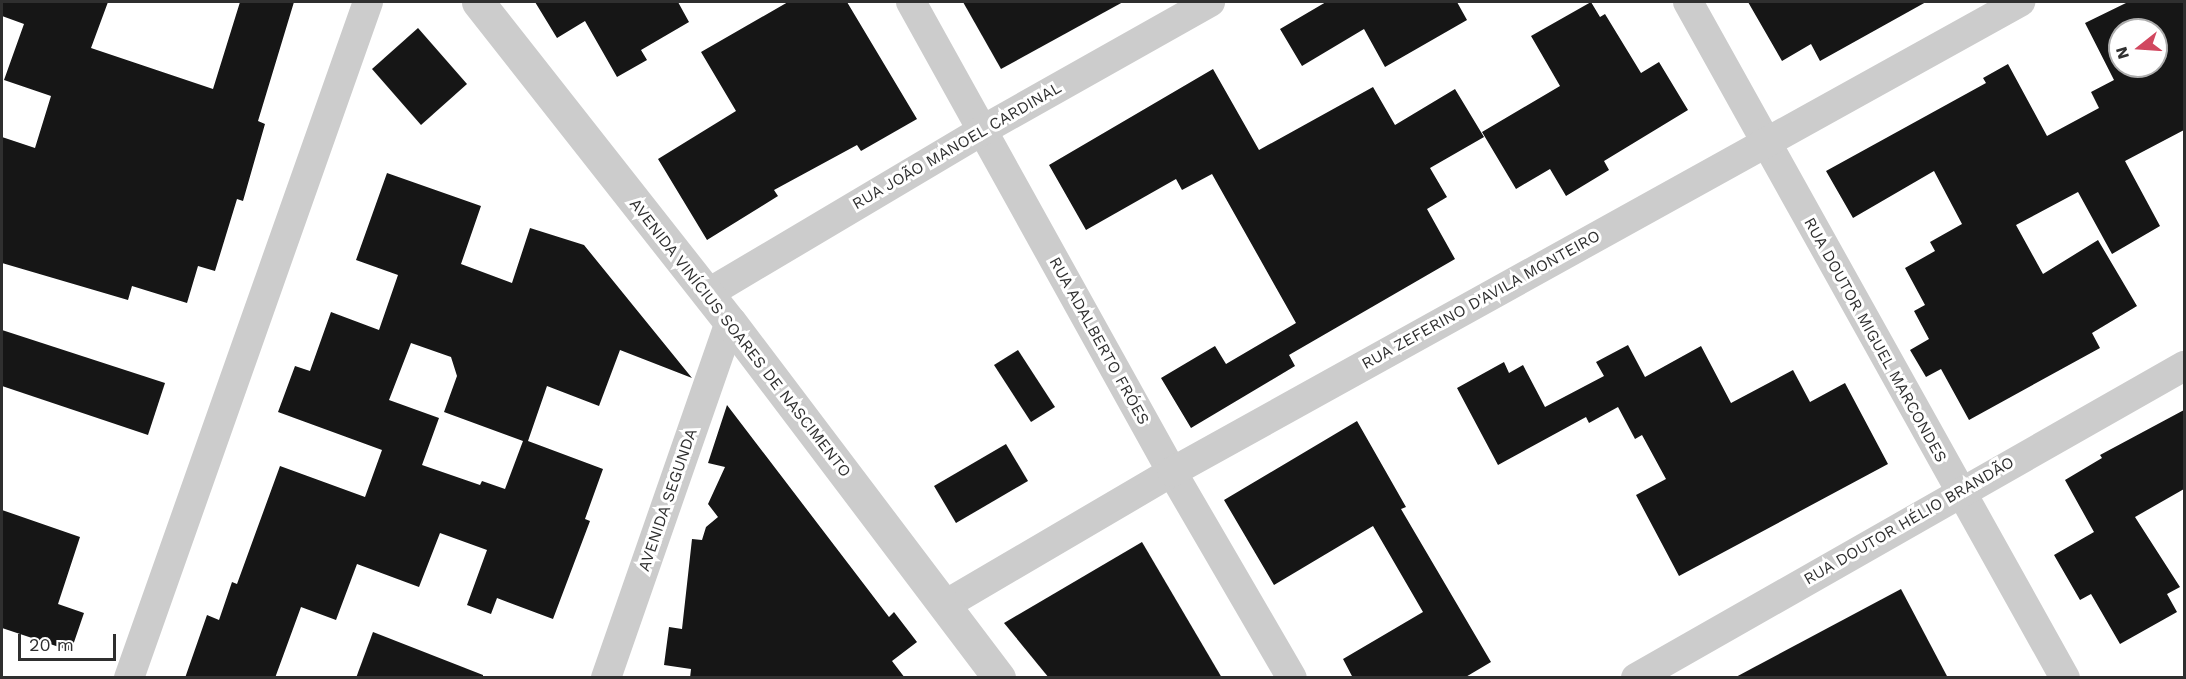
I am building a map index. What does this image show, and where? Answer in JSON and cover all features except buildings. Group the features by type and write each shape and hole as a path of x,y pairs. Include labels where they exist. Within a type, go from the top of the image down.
{"street":[{"path":"129,678 368,2"},
{"name":"AVENIDA VINÍCIUS SOARES DE NASCIMENTO","path":"478,2 730,322 999,678"},
{"name":"RUA ADALBERTO FRÓES","path":"911,2 1172,472 1292,678"},
{"name":"RUA JOÃO MANOEL CARDINAL","path":"707,294 981,131 1210,2"},
{"name":"RUA DOUTOR MIGUEL MARCONDES","path":"1688,2 1958,492 2065,678"},
{"name":"RUA ZEFERINO D'AVILA MONTEIRO","path":"945,605 1172,472 2020,2"},
{"name":"AVENIDA SEGUNDA","path":"606,678 730,322"},
{"name":"RUA DOUTOR HÉLIO BRANDÃO","path":"1636,678 1958,492 2184,366"}]}
